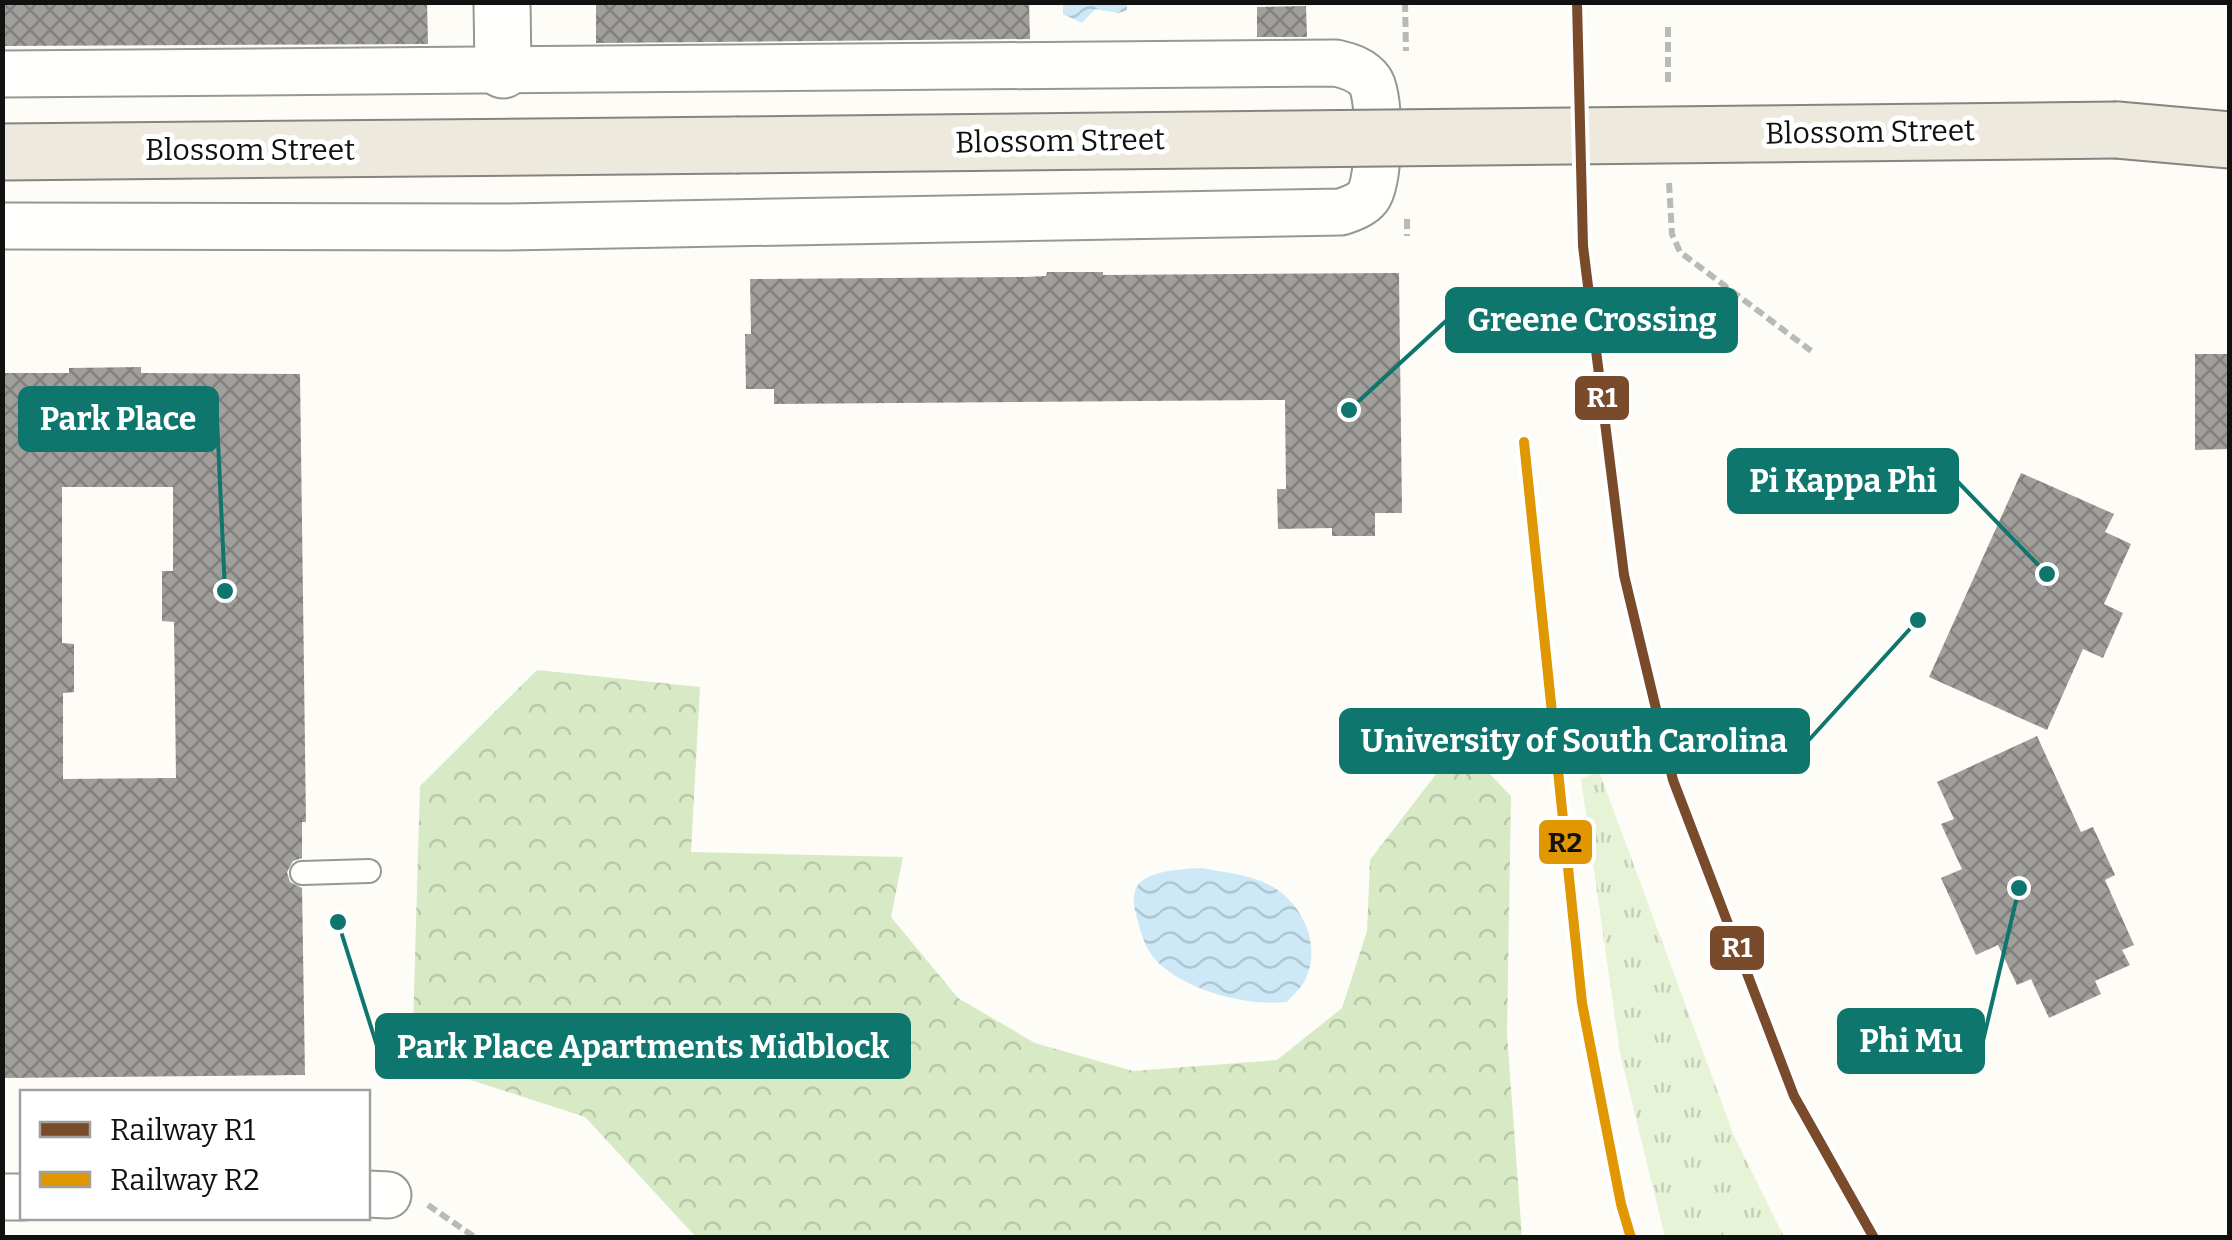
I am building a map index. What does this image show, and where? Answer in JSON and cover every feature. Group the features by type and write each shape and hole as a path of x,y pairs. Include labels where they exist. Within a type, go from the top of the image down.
{"main road":[{"name":"Blossom Street","path":"2,152 2118,130 2230,122"},
{"name":"Blossom Street","path":"2118,130 2230,140"}],"street":[{"path":"502,2 503,70"},
{"path":"2,74 1336,63 1363,74 1376,92 1377,180 1367,200 1341,212 504,227 2,226"}],"lane":[{"path":"302,873 369,870"}],"path":[{"path":"1668,27 1668,104"},
{"path":"1669,180 1672,234 1680,252 1814,353"},
{"path":"378,1194 428,1204 476,1238"}],"green space":[{"path":"537,670 700,687 691,852 903,857 891,917 958,998 1035,1043 1133,1071 1277,1060 1342,1008 1367,931 1370,860 1460,743 1511,796 1507,1034 1522,1237 696,1237 585,1117 412,1061 420,786"},
{"path":"1599,771 1734,1136 1784,1237 1665,1237 1620,1053 1581,779"}],"water":[{"path":"1063,3 1127,3 1127,11 1095,9 1082,23 1063,14"},
{"path":"1202,868 1263,882 1287,898 1304,921 1311,949 1310,964 1305,981 1287,1002 1252,1002 1213,993 1177,977 1151,954 1135,910 1137,887 1160,873"}],"building":[{"path":"2,2 427,2 428,44 2,46"},
{"path":"596,2 1029,2 1030,39 596,43"},
{"path":"1306,6 1307,37 1257,37 1257,7"},
{"path":"1047,272 1399,273 1402,513 1375,513 1375,536 1332,536 1332,528 1278,529 1277,489 1286,489 1285,400 774,404 774,389 746,389 750,279 1025,277 1046,276"},
{"path":"2195,354 2230,354 2230,449 2195,450"},
{"path":"141,367 141,373 300,374 306,822 302,822 302,858 293,861 287,872 290,882 302,888 305,1075 2,1078 2,373 69,373 69,368","holes":["62,487 173,487 173,571 162,571 162,621 174,622 176,778 63,779 63,693 74,692 74,644 62,643"]},
{"path":"2021,473 2114,514 2105,532 2131,544 2104,604 2123,613 2103,658 2083,649 2047,730 1929,677"},
{"path":"2037,736 2081,832 2093,827 2115,875 2105,880 2134,945 2122,950 2130,965 2095,981 2101,994 2049,1018 2031,979 2017,985 1998,945 1976,955 1941,878 1962,869 1941,824 1954,819 1937,782"}],"railway":[{"path":"1577,2 1583,246 1624,575 1673,780 1794,1096 1874,1238"},
{"path":"1528,492 1582,1003 1631,1238"}],"rail line":[{"name":"R1","path":"1577,2 1583,246 1624,575 1673,780 1794,1096 1874,1238"},
{"name":"R2","path":"1524,442 1582,1003 1631,1238"}],"place":[{"name":"Greene Crossing","path":"1349,410"},
{"name":"Pi Kappa Phi","path":"2047,574"},
{"name":"Park Place","path":"225,591"},
{"name":"University of South Carolina","path":"1918,620"},
{"name":"Phi Mu","path":"2019,888"},
{"name":"Park Place Apartments Midblock","path":"338,922"}]}
